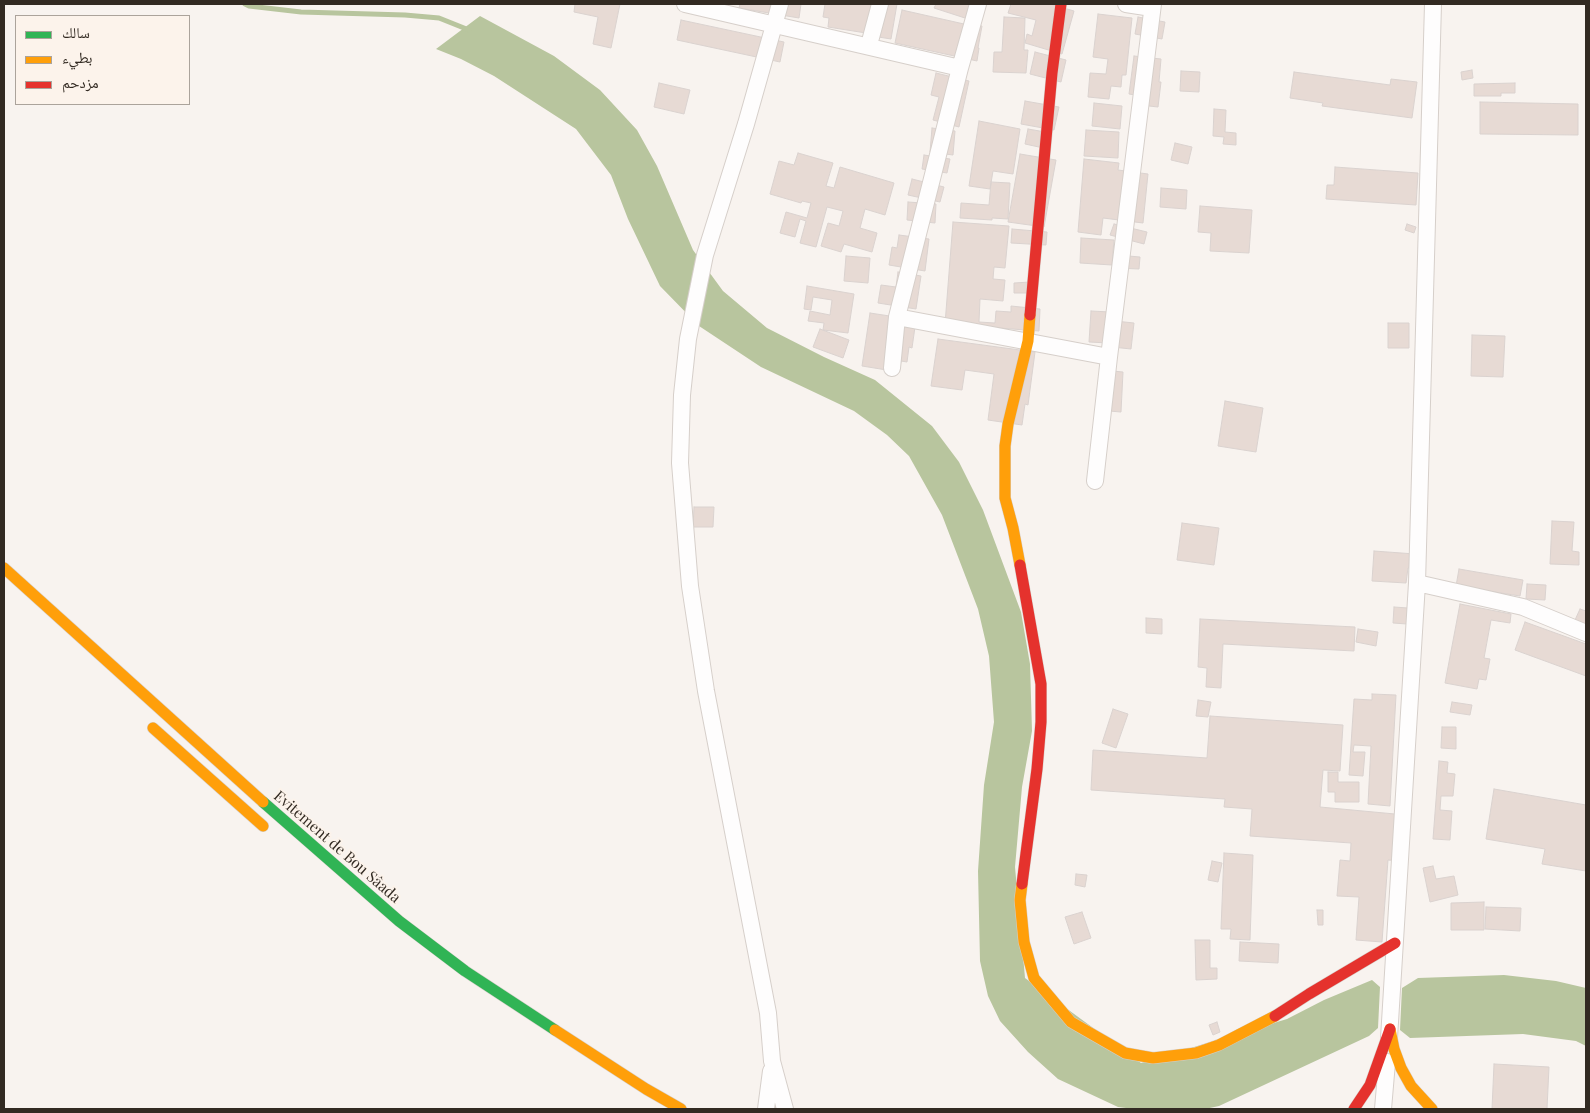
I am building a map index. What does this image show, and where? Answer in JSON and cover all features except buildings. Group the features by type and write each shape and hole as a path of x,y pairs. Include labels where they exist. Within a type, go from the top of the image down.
{"main road":[{"path":"1061,4 1052,73 1028,341 1008,424 1004,472 1005,498 1022,574 1040,684 1041,722 1037,769 1020,900 1024,942 1034,978 1071,1022 1125,1053 1154,1058 1196,1053 1220,1045 1268,1021 1308,994 1395,943"},
{"name":"Evitement de Bou Sâada","path":"4,568 398,921 465,971 646,1089 681,1109"},
{"path":"146,722 272,833"},
{"path":"1354,1109 1370,1085 1390,1029"},
{"path":"1390,1029 1394,1049 1401,1068 1411,1086 1432,1109"}],"street":[{"path":"780,4 746,124 705,255 688,339 682,395 680,463 690,586 706,691 768,1013 772,1061 785,1109"},
{"path":"869,45 880,4"},
{"path":"892,368 897,317 978,4"},
{"path":"1095,481 1153,6 1126,4"},
{"path":"1383,1109 1390,1029 1418,583 1433,4"},
{"path":"694,5 960,68"},
{"path":"897,317 1109,357"},
{"path":"1418,583 1524,607 1586,633"},
{"path":"766,1109 772,1061"}],"shaded area":[{"path":"480,16 554,56 600,90 637,130 657,166 693,250 723,291 767,328 875,380 932,426 959,462 983,510 1021,612 1030,664 1032,731 1022,787 1015,867 1025,978 1141,1063 1287,1019 1324,1000 1372,980 1380,987 1378,1028 1369,1036 1219,1106 1205,1109 1134,1109 1118,1107 1058,1079 1028,1052 1000,1021 988,996 980,961 978,871 984,785 994,722 989,656 978,609 942,515 909,456 887,435 854,411 761,367 699,326 660,286 628,219 611,175 576,129 494,76 436,49"},
{"path":"1504,975 1556,981 1586,988 1586,1046 1576,1041 1523,1034 1410,1038 1400,1030 1402,988 1418,978"}],"waterway":[{"path":"245,4 301,12 405,15 439,18 469,30"}],"traffic: fast":[{"path":"263,802 399,921 465,971 555,1030"}],"traffic: slow":[{"path":"1020,565 1005,498 1005,446 1008,424 1028,341 1030,315"},
{"path":"4,568 263,802"},
{"path":"153,728 263,826"},
{"path":"1022,884 1020,900 1024,942 1034,978 1071,1022 1125,1053 1153,1058 1196,1053 1219,1045 1275,1016"},
{"path":"1390,1029 1394,1049 1401,1068 1411,1086 1432,1109"},
{"path":"555,1030 646,1089 681,1109"}],"traffic: jam":[{"path":"1030,315 1052,73 1061,4"},
{"path":"1020,565 1041,684 1041,722 1037,769 1022,884"},
{"path":"1275,1016 1395,943"},
{"path":"1354,1109 1370,1085 1390,1029"}]}
